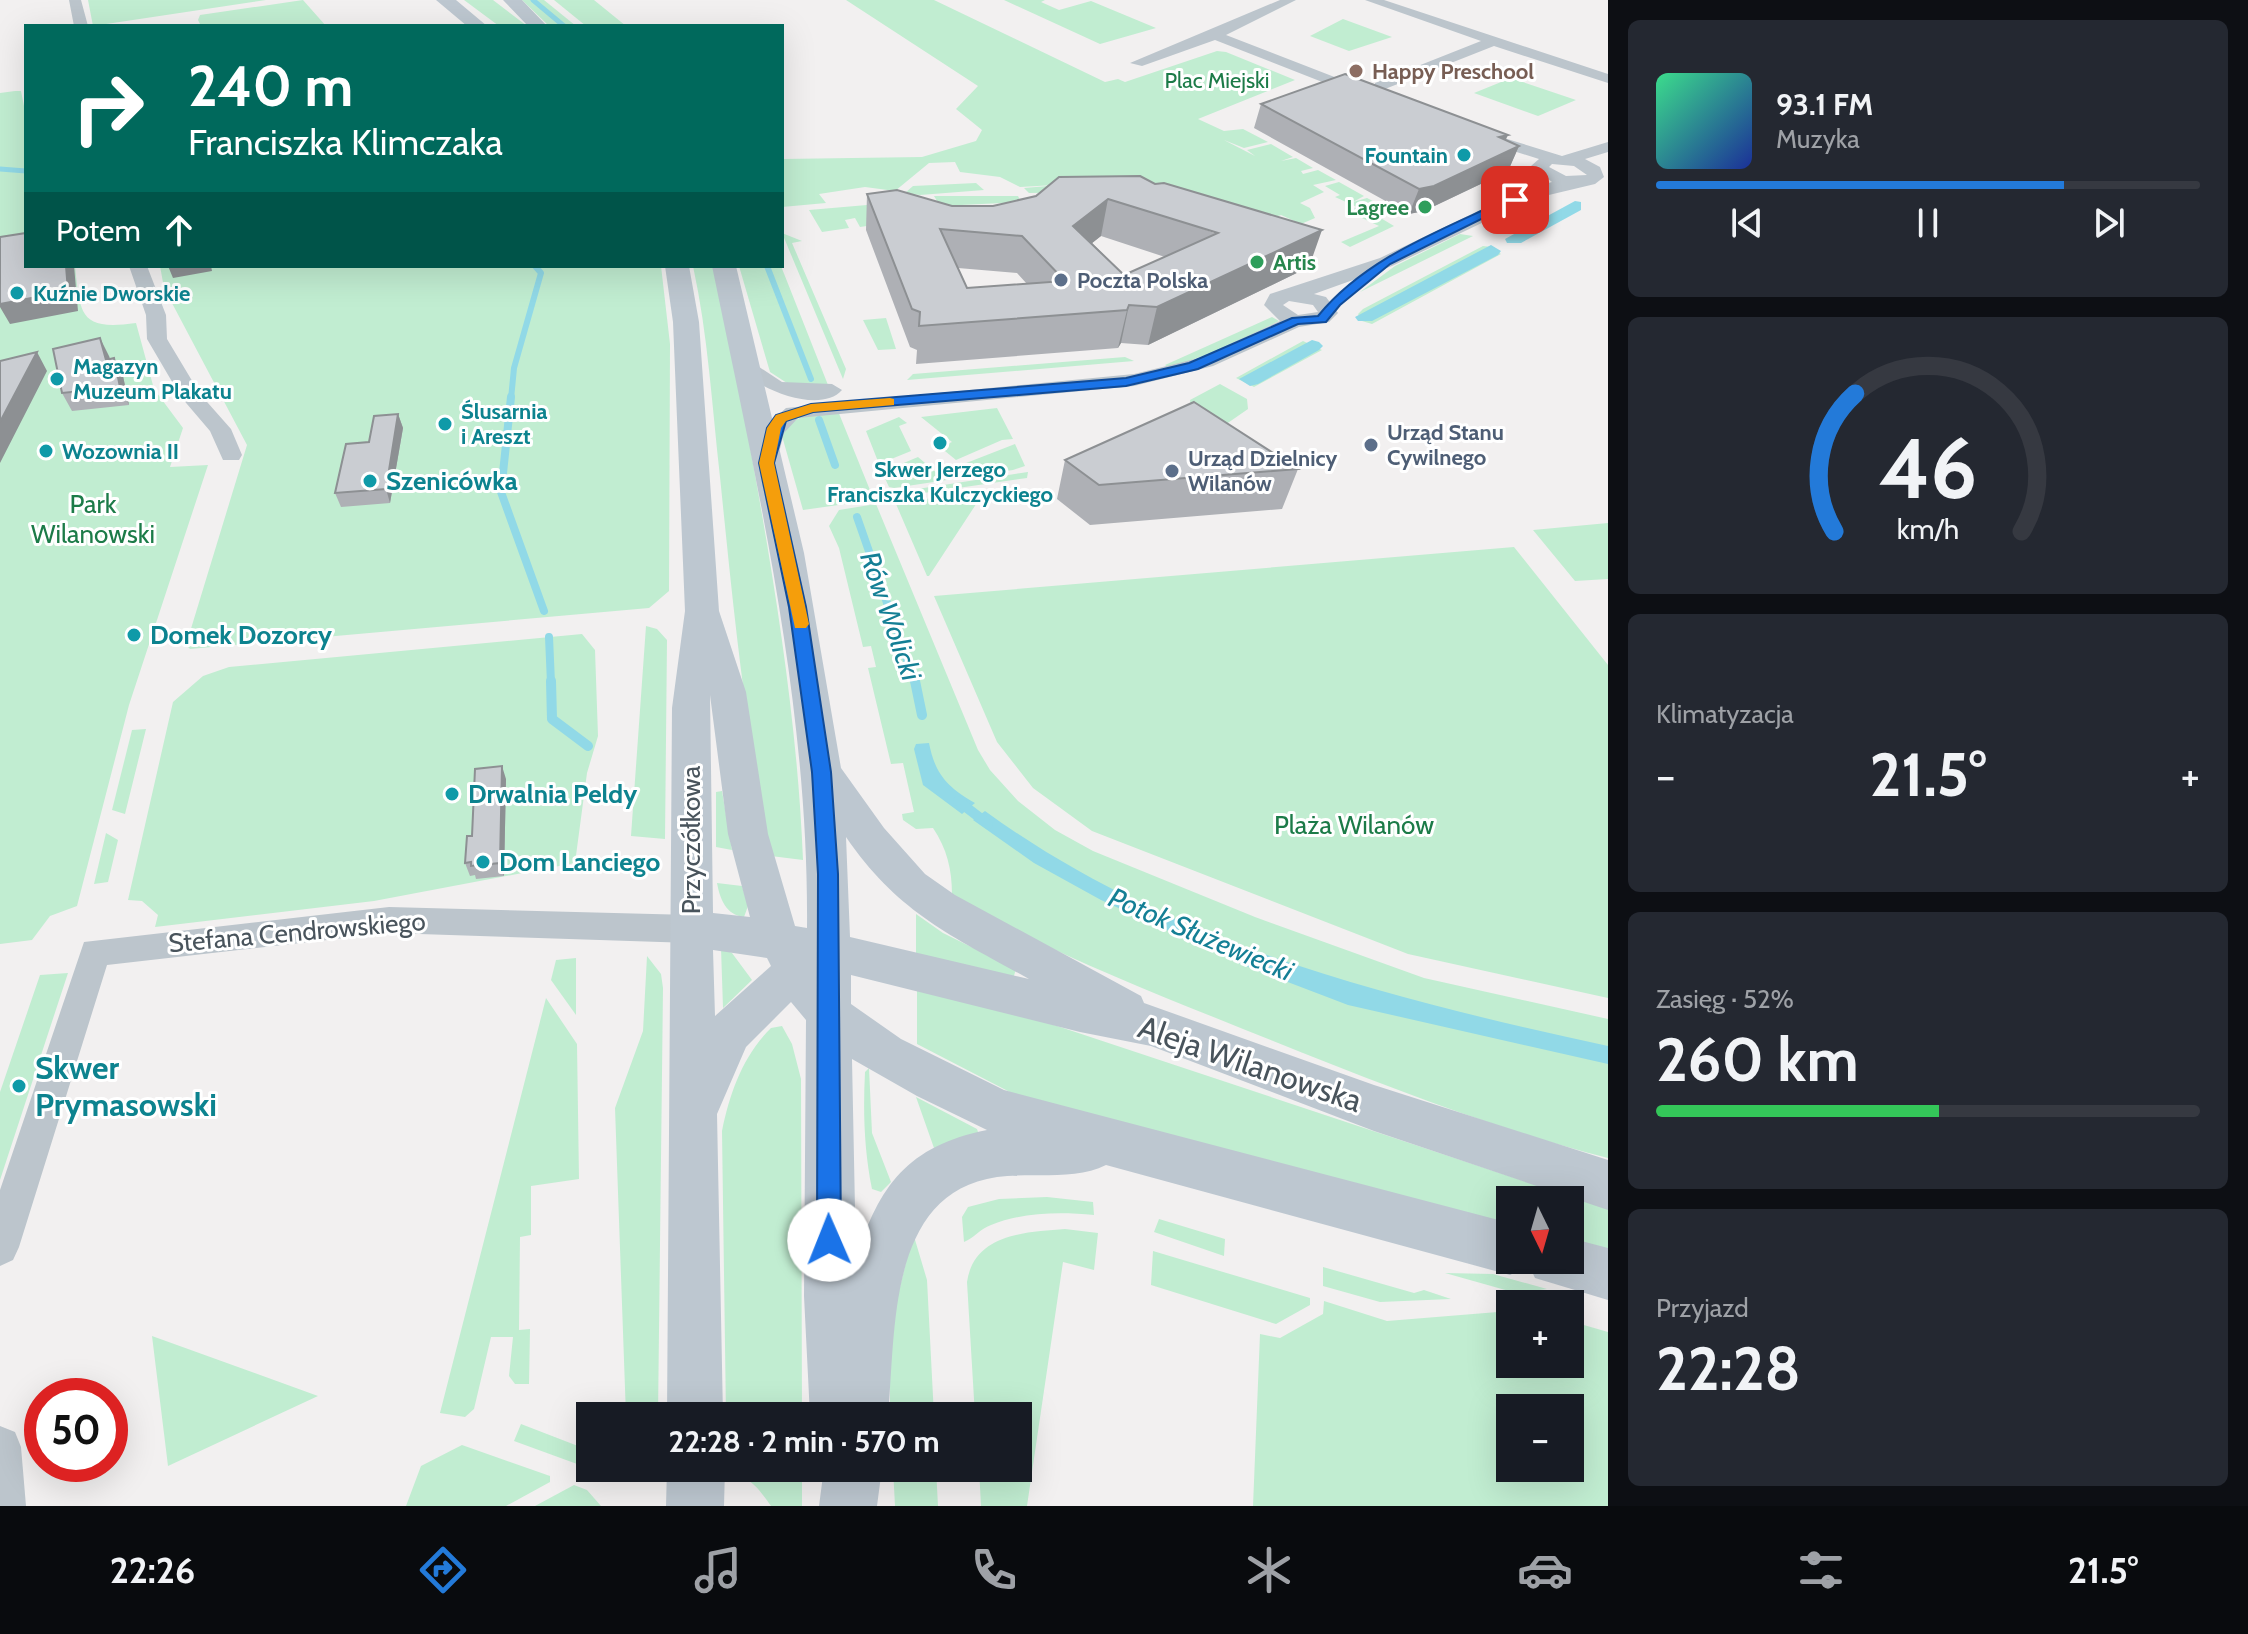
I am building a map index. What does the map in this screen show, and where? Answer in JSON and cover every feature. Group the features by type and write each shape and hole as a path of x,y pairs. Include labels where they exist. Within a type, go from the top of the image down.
{"main road":[{"path":"445,0 475,24"},
{"path":"512,0 536,24"},
{"name":"Przyczółkowa","path":"677,268 686,322 702,611 690,708 695,1402"},
{"path":"693,1120 721,1047 738,1023 803,955 822,772 799,615 724,268"},
{"path":"702,611 731,705 751,853 829,1013 830,1296 837,1402"},
{"path":"822,772 870,840 910,886 940,908 1151,1025"},
{"name":"Aleja Wilanowska","path":"691,929 803,955 1151,1025 1374,1108 1608,1185"},
{"path":"829,1013 851,1031 959,1094 1000,1112 1132,1150 1496,1245"},
{"path":"862,1402 884,1250 894,1219 920,1184 955,1163 986,1155 1132,1150"},
{"path":"1584,1268 1608,1274"},
{"path":"695,1506 696,1482"},
{"path":"843,1482 846,1506"},
{"path":"846,1506 850,1482"}],"street":[{"path":"75,0 81,24"},
{"path":"1137,63 1215,35 1290,0"},
{"path":"1371,0 1608,79"},
{"path":"1215,35 1386,102"},
{"path":"1380,86 1494,41"},
{"path":"1591,177 1540,168 1470,133 1562,159 1591,177 1608,191"},
{"path":"1275,310 1277,298 1297,294 1386,262 1488,211 1534,180 1540,168 1608,147"},
{"path":"1488,211 1591,177 1608,156"},
{"path":"767,463 774,428 781,418 793,412 1134,380 1206,362 1296,321 1314,321 1328,313 1336,302 1386,262"},
{"path":"139,268 156,315 157,339 191,397 220,429 231,455"},
{"path":"1297,294 1319,301 1328,313"},
{"path":"747,365 774,389 802,392 1137,366 1183,354 1275,310"},
{"path":"1275,310 1296,321"},
{"name":"Stefana Cendrowskiego","path":"0,1247 95,952 389,920 691,929"},
{"path":"0,1447 4,1506"}],"green space":[{"path":"88,0 266,0 106,24 93,24"},
{"path":"303,0 324,24 200,24 200,15"},
{"path":"464,0 493,0 524,24 496,24"},
{"path":"522,0 544,0 574,24 547,24"},
{"path":"554,0 594,0 624,24 584,24"},
{"name":"Plac Miejski","path":"846,0 934,0 1105,82 1118,79 1125,82 1217,51 1226,52 1295,80 1198,119 1224,131 1243,129 1268,142 1244,148 1224,140 1255,156 1247,150 1271,144 1293,157 1281,161 1296,158 1313,168 1301,171 1303,174 1318,170 1336,180 1313,185 1324,192 1300,203 1310,208 1315,218 1301,224 1281,215 1258,224 1109,192 1029,193 1024,188 1072,184 1020,187 1000,177 960,172 955,162 929,163 895,191 865,187 819,194 826,203 784,207 784,159 922,157 976,141 982,130 956,109 978,86"},
{"path":"1004,0 1045,0 1041,2 1059,10 1091,1 1156,28 1100,44"},
{"path":"1343,19 1392,37 1349,51 1310,36"},
{"path":"1511,78 1576,100 1538,116 1474,93"},
{"name":"Park Wilanowski","path":"21,91 24,106 24,268 75,268 79,297 86,316 104,324 136,323 154,389 183,428 170,467 208,465 129,705 77,906 50,916 32,940 0,944 0,93"},
{"path":"1339,182 1364,196 1353,202 1367,198 1394,212 1379,217 1394,226 1350,247 1341,242 1379,226 1349,212 1357,207 1335,197 1340,195 1325,186"},
{"path":"976,183 984,190 920,195 905,193 913,186"},
{"path":"934,196 1018,196 1021,202 940,206"},
{"path":"890,203 887,223 860,227 855,218 845,220 849,228 822,232 809,210"},
{"path":"784,234 802,241 792,243 846,369 843,379"},
{"path":"1460,234 1473,236 1360,292 1395,266"},
{"path":"1483,246 1492,247 1501,254 1372,324 1362,321 1358,314 1363,309"},
{"path":"160,268 661,268 670,344 669,591 649,608 190,649 186,645 247,445 164,288"},
{"path":"693,268 714,268 737,376 780,626 797,766 803,860 771,856 762,809 741,667"},
{"path":"740,268 782,268 828,385 790,385 770,372"},
{"path":"1272,317 1279,321 1220,350 1169,368 1165,365"},
{"path":"886,318 896,349 878,350 863,320"},
{"path":"1303,341 1322,350 1254,387 1236,378"},
{"path":"1125,357 1134,361 907,380 913,374"},
{"path":"1220,384 1247,399 1248,409 1222,427 1193,422 1190,400"},
{"path":"997,408 1013,439 1002,440 956,460 940,447 952,442 921,417"},
{"path":"838,411 874,500 803,510 782,436 799,419"},
{"path":"899,417 907,423 899,426 911,451 879,464 866,431"},
{"path":"1015,444 1025,466 1013,470 894,488 889,487 882,472 918,457 938,474"},
{"path":"1028,472 1027,478 896,497 891,493"},
{"path":"986,489 929,576 927,576 896,504"},
{"path":"876,504 978,750 990,770 1018,801 1055,830 1093,851 1255,917 1424,978 1608,1019 1608,1158 1469,1116 1243,1029 1058,951 952,895 948,860 933,828 916,829 903,820 902,814 914,812 903,763 891,764 868,668 876,667 871,646 863,647 839,548 829,526 839,510"},
{"path":"1608,523 1608,579 1575,581 1533,530"},
{"name":"Plaża Wilanów","path":"1514,547 1608,665 1608,998 1408,954 1092,831 1033,788 997,742 934,596"},
{"path":"646,626 657,629 667,640 665,839 631,836"},
{"path":"582,634 595,650 598,736 587,773 575,863 374,901 155,927 158,915 142,901 128,900 173,702 203,676 229,667"},
{"path":"146,729 125,814 112,810 132,730"},
{"path":"722,791 732,850 716,847 716,792"},
{"path":"106,833 118,840 108,882 94,884"},
{"path":"717,883 742,886 748,906 744,917 733,913 725,905"},
{"path":"916,914 943,933 1016,969 1013,979 916,953"},
{"path":"721,948 732,953 752,980 723,1008"},
{"path":"647,956 661,974 663,988 658,1402 626,1402 615,1108 643,1031"},
{"path":"576,958 576,1015 551,980 556,960"},
{"path":"68,973 0,1180 0,1092 40,975"},
{"path":"917,987 1006,1009 1539,1186 1496,1186 1496,1223 1031,1103 917,1044"},
{"path":"546,998 577,1044 579,1179 531,1186 531,1235 520,1237 519,1330 530,1329 529,1384 515,1384 509,1376 513,1337 491,1337 474,1409 465,1417 440,1413"},
{"path":"782,1026 792,1044 801,1079 802,1402 726,1402 722,1131 729,1102 745,1063 771,1028"},
{"path":"869,1068 872,1133 891,1182 881,1192 872,1189 866,1145 865,1072"},
{"path":"916,1097 977,1129 979,1135 934,1148"},
{"path":"1047,1197 1093,1202 1094,1215 1029,1215 987,1227 964,1242 962,1217 968,1207 999,1199"},
{"path":"1584,1201 1608,1209 1608,1253 1584,1247"},
{"path":"1159,1219 1225,1239 1224,1256 1154,1232"},
{"path":"1065,1229 1098,1233 1094,1270 1063,1262 1032,1472 1032,1402 974,1402 967,1282 972,1266 991,1245 1018,1234"},
{"path":"913,1233 927,1280 933,1402 890,1402 890,1328"},
{"path":"1153,1251 1310,1298 1310,1305 1276,1324 1151,1285"},
{"path":"1323,1267 1414,1293 1424,1290 1451,1299 1380,1302 1323,1286"},
{"path":"1445,1273 1493,1274 1547,1289 1505,1290"},
{"path":"1324,1301 1387,1321 1496,1312 1496,1378 1584,1378 1584,1325 1608,1332 1608,1506 1253,1506 1260,1334 1280,1338 1323,1314"},
{"path":"152,1336 318,1396 168,1466"},
{"path":"521,1424 576,1445 576,1464 514,1441"},
{"path":"462,1445 550,1476 550,1482 506,1506 406,1506 421,1466"},
{"path":"750,1482 802,1482 802,1506 771,1506"},
{"path":"894,1482 937,1482 938,1506 895,1506"},
{"path":"980,1482 1031,1482 1027,1506 981,1506"},
{"path":"574,1485 587,1490 601,1506 535,1506"}],"water":[{"path":"929,743 944,779 975,803 962,814 923,785 914,749 916,744"},
{"path":"985,811 1056,858 1129,898 1205,932 1363,986 1608,1046 1608,1064 1348,1005 1243,965 1101,900 1034,863 973,820"}],"building":[{"path":"1345,74 1508,135 1499,137 1519,146 1434,186 1419,189 1261,104"},
{"path":"1140,176 1155,184 1164,183 1322,230 1157,307 1129,305 1127,310 919,326 920,312 912,309 867,194 897,190 952,206 993,206 1036,196 1059,177","holes":["1108,199 1218,233 1124,275 1073,226","940,229 1022,236 1065,281 967,288"]},
{"path":"24,233 24,268 66,268 68,291 0,304 0,237"},
{"path":"100,338 106,360 114,358 120,387 62,393 53,349"},
{"path":"37,352 0,422 0,361"},
{"path":"1194,402 1298,469 1099,485 1065,460"},
{"path":"398,414 386,489 335,493 346,444 369,442 374,416"},
{"path":"502,766 500,863 471,866 471,862 465,863 467,836 472,836 475,769"}],"waterway":[{"path":"533,0 562,24"},
{"name":"Potok Służewiecki","path":"0,169 24,171"},
{"name":"Rów Wolicki","path":"1514,239 1575,206"},
{"name":"Rów Wolicki","path":"1365,317 1491,251"},
{"name":"Potok Służewiecki","path":"511,399 514,368 541,273 537,268"},
{"path":"768,268 811,379"},
{"name":"Rów Wolicki","path":"1250,379 1312,346"},
{"name":"Potok Służewiecki","path":"511,397 501,492 544,611"},
{"path":"819,420 835,465"},
{"name":"Rów Wolicki","path":"857,517 915,683"},
{"name":"Potok Służewiecki","path":"549,637 551,683"},
{"name":"Potok Służewiecki","path":"551,681 552,719 588,746"},
{"name":"Rów Wolicki","path":"915,681 922,715"},
{"name":"Potok Służewiecki","path":"958,801 988,824"}],"slow traffic":[{"path":"800,624 788,553 767,463 769,440 781,418 793,412 890,402"}],"place":[{"name":"Happy Preschool","path":"1356,71"},
{"name":"Fountain","path":"1464,155"},
{"name":"Lagree","path":"1425,207"},
{"name":"Artis","path":"1257,262"},
{"name":"Poczta Polska","path":"1061,280"},
{"name":"Kuźnie Dworskie","path":"17,293"},
{"name":"Magazyn Muzeum Plakatu","path":"57,379"},
{"name":"Ślusarnia i Areszt","path":"445,424"},
{"name":"Skwer Jerzego Franciszka Kulczyckiego","path":"940,443"},
{"name":"Urząd Stanu Cywilnego","path":"1371,445"},
{"name":"Wozownia II","path":"46,451"},
{"name":"Urząd Dzielnicy Wilanów","path":"1172,471"},
{"name":"Szenicówka","path":"370,481"},
{"name":"Domek Dozorcy","path":"134,635"},
{"name":"Drwalnia Peldy","path":"452,794"},
{"name":"Dom Lanciego","path":"483,862"},
{"name":"Skwer Prymasowski","path":"19,1086"}],"route":[{"path":"829,1240 828,874 822,772 788,553 767,463 769,440 774,428 781,418 811,408 1126,382 1193,366 1296,321 1322,320 1336,302 1386,262 1515,200"}]}
